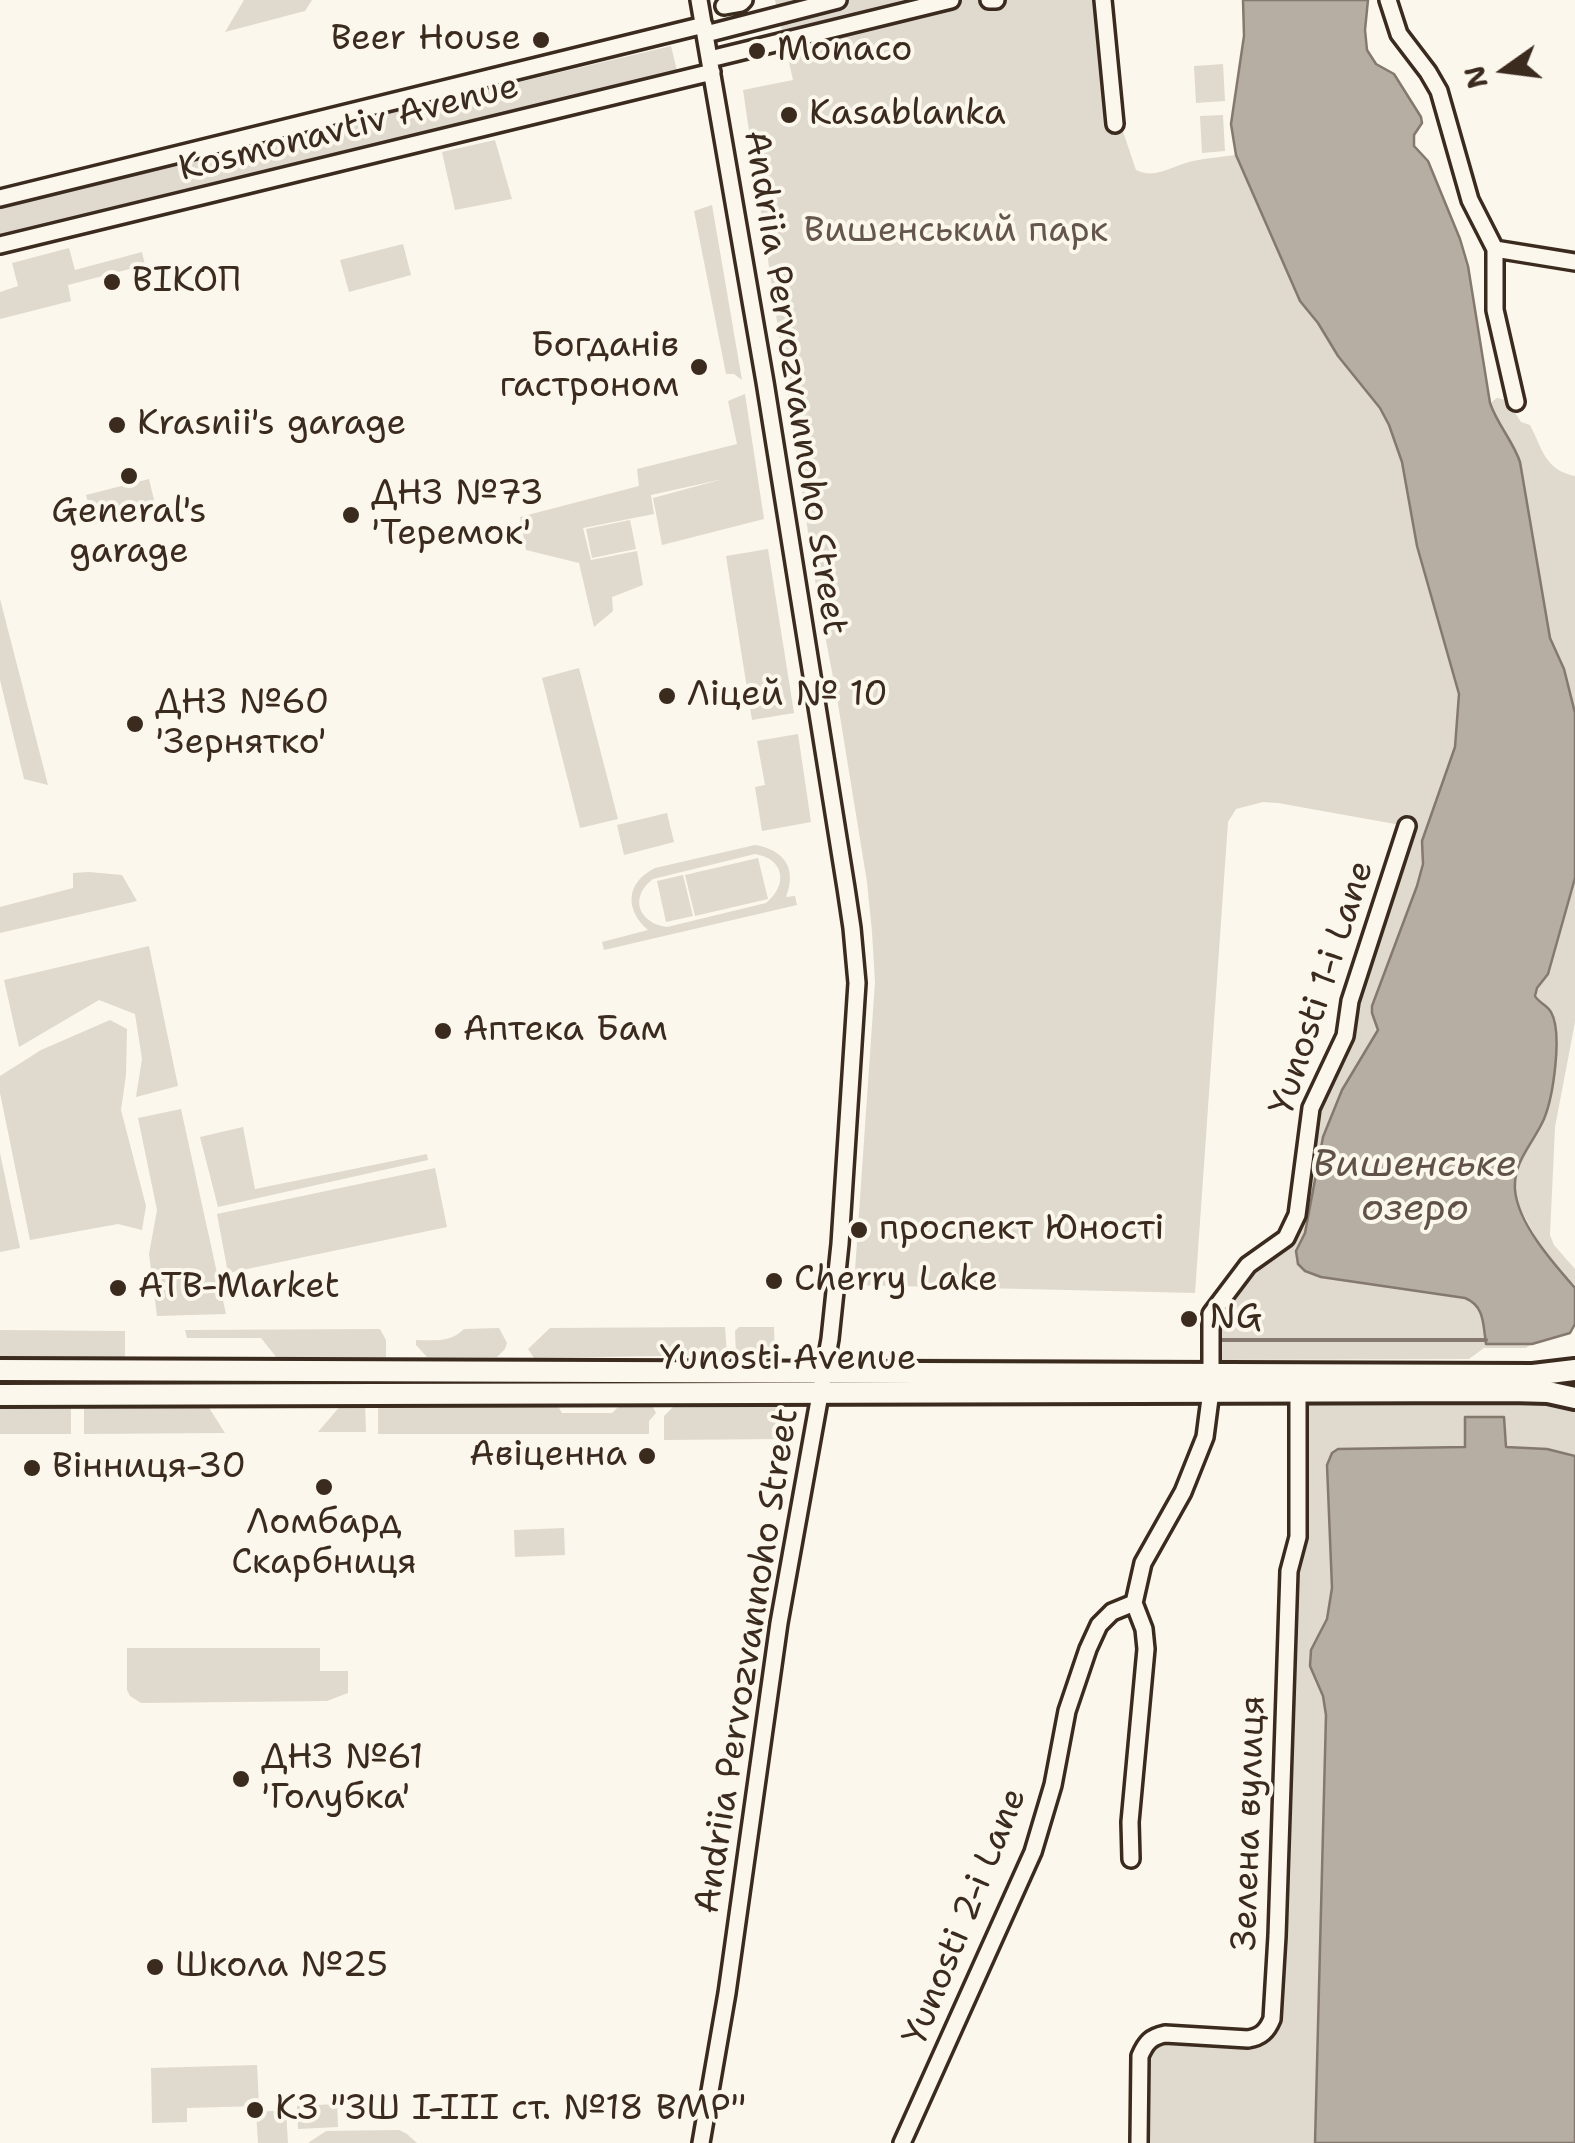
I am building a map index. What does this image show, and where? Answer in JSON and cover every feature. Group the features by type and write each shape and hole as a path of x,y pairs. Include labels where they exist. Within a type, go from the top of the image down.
{"main road":[{"name":"Yunosti Avenue","path":"0,1370 502,1371 823,1382 1211,1383 1575,1370"},
{"path":"268,1370 268,1394"},
{"path":"502,1371 502,1394"},
{"name":"Yunosti Avenue","path":"0,1395 502,1394 823,1382"},
{"name":"Yunosti Avenue","path":"1211,1383 1298,1390 1533,1391 1575,1398"}],"street":[{"name":"Andriia Pervozvannoho Street","path":"700,0 852,928 856,983 840,1244 823,1382 779,1623 702,2143"},
{"path":"724,6 744,0"},
{"name":"Kosmonavtiv Avenue","path":"0,198 838,0"},
{"name":"Kosmonavtiv Avenue","path":"0,245 711,66 951,0"},
{"path":"1103,0 1115,124"},
{"path":"1388,0 1398,34 1438,91 1465,186 1495,249 1494,310 1516,402"},
{"path":"1495,249 1575,262"},
{"name":"Yunosti 1-i Lane","path":"1211,1383 1210,1321 1214,1308 1248,1265 1286,1238 1297,1215 1311,1108 1345,1036 1350,1001 1407,826"},
{"path":"1131,1859 1130,1822 1146,1649 1144,1629 1134,1602 1143,1563 1183,1492 1205,1438 1211,1383"},
{"name":"Зелена вулиця","path":"1139,2143 1140,2056 1145,2044 1154,2036 1165,2034 1248,2040 1268,2029 1272,2019 1289,1566 1298,1537 1298,1390"},
{"name":"Yunosti 2-i Lane","path":"902,2143 1033,1852 1053,1785 1067,1711 1088,1649 1099,1626 1112,1612 1134,1602"}],"green space":[{"path":"244,0 312,0 305,11 225,32"},
{"name":"Вишенський парк","path":"775,0 1103,0 1112,99 1136,170 1158,173 1193,161 1236,155 1300,301 1380,408 1402,462 1417,546 1458,686 1460,706 1450,763 1424,836 1415,891 1372,1006 1378,1030 1373,1040 1465,1298 1480,1308 1507,1312 1532,1344 1526,1348 1484,1348 1469,1359 1211,1360 1214,1308 1286,1238 1308,1121 1334,1055 1406,826 1278,803 1263,802 1236,809 1228,822 1195,1293 854,1285 875,982 872,932 867,882 817,593 743,90 793,80"},
{"path":"671,46 678,75 0,239 0,205"},
{"path":"1223,64 1225,101 1196,103 1194,66"},
{"path":"1223,115 1225,151 1202,153 1200,116"},
{"path":"495,140 512,199 455,210 442,152"},
{"path":"712,205 742,380 726,374 694,211"},
{"path":"403,244 411,275 349,292 340,260"},
{"path":"69,248 75,270 142,252 145,265 68,285 71,301 0,319 0,292 18,286 12,263"},
{"path":"745,394 764,519 662,545 653,498 723,479 651,495 654,514 583,528 591,560 637,551 643,585 612,597 613,611 594,627 579,563 526,550 520,517 639,486 637,469 737,444 728,401"},
{"path":"1497,398 1507,400 1521,422 1530,425 1551,464 1575,476 1575,712 1564,669 1550,638 1520,462 1490,403"},
{"path":"149,479 156,508 94,524 86,495"},
{"path":"630,520 636,549 592,558 586,529"},
{"path":"768,549 794,713 752,720 726,556"},
{"path":"0,599 48,785 24,779 0,680"},
{"path":"579,668 618,819 580,828 542,678"},
{"path":"798,734 811,822 762,831 755,787 765,785 757,741"},
{"path":"667,813 674,842 624,855 617,825"},
{"path":"755,845 774,851 786,862 790,878 786,897 795,896 797,905 604,950 602,942 648,930 635,914 632,897 638,881 655,868","holes":["755,854 765,857 780,874 778,888 766,903 667,927 643,915 639,901 653,879"]},
{"path":"758,858 768,899 695,916 685,875"},
{"path":"73,873 122,875 137,901 0,933 0,907 73,888"},
{"path":"683,875 693,916 666,922 657,881"},
{"path":"1575,878 1575,1022 1555,1127 1550,1235 1575,1269 1575,1288 1545,1254 1519,1206 1515,1188 1517,1165 1544,1118 1548,1009 1538,1001 1536,992 1548,974"},
{"path":"149,946 178,1086 136,1097 142,1059 135,1014 99,1000 19,1047 4,980"},
{"path":"110,1020 127,1029 121,1110 146,1206 142,1230 118,1224 30,1240 0,1093 0,1076 41,1050"},
{"path":"181,1109 226,1314 157,1316 149,1254 157,1210 138,1118"},
{"path":"243,1127 255,1189 427,1154 428,1160 218,1207 200,1137"},
{"path":"0,1153 20,1248 0,1252"},
{"path":"435,1168 447,1227 228,1273 217,1214"},
{"path":"725,1327 727,1355 534,1358 528,1349 550,1328"},
{"path":"739,1327 774,1327 775,1354 736,1355 735,1331"},
{"path":"499,1328 507,1343 497,1357 427,1357 416,1345 416,1340 448,1339 464,1329"},
{"path":"380,1329 386,1340 386,1357 277,1358 261,1338 187,1338 185,1330"},
{"path":"0,1330 125,1331 125,1358 0,1358"},
{"path":"905,1358 1121,1360 1092,1374 905,1372"},
{"path":"263,1379 263,1386 0,1387 0,1380"},
{"path":"1298,1401 1543,1401 1575,1408 1575,1456 1547,1449 1505,1447 1504,1417 1465,1417 1466,1447 1338,1449 1329,1458 1332,1588 1327,1619 1311,1650 1312,1672 1323,1696 1326,1715 1315,2143 1139,2143 1140,2056 1154,2036 1247,2039 1268,2029"},
{"path":"206,1403 225,1433 84,1434 84,1406"},
{"path":"782,1403 781,1439 664,1440 664,1416 675,1405"},
{"path":"342,1404 365,1404 366,1432 318,1432"},
{"path":"378,1405 558,1406 562,1413 612,1413 619,1406 652,1405 656,1413 649,1421 649,1434 378,1434"},
{"path":"0,1407 71,1407 71,1434 0,1434"},
{"path":"564,1528 565,1555 515,1557 514,1530"},
{"path":"127,1648 320,1648 320,1671 348,1671 348,1693 327,1701 141,1703 127,1690"},
{"path":"257,2065 259,2106 187,2108 187,2122 152,2123 151,2068"},
{"path":"337,2104 338,2127 298,2129 297,2106"},
{"path":"286,2110 288,2143 258,2143 256,2112"},
{"path":"399,2130 417,2143 308,2143 326,2131"}],"water":[{"name":"Вишенське озеро","path":"1243,0 1368,0 1367,50 1376,64 1394,74 1421,117 1414,146 1428,161 1468,266 1490,403 1520,462 1550,638 1564,669 1575,713 1575,878 1548,974 1535,996 1555,1022 1553,1081 1540,1128 1520,1161 1515,1190 1530,1230 1575,1288 1575,1324 1570,1333 1532,1344 1486,1344 1480,1311 1465,1298 1321,1277 1298,1264 1296,1251 1305,1233 1323,1137 1342,1090 1378,1030 1372,1006 1417,886 1423,864 1422,841 1455,747 1459,694 1417,546 1402,462 1389,425 1300,301 1236,155 1231,124 1244,36"},
{"path":"1465,1417 1504,1417 1506,1447 1547,1449 1575,1456 1575,2143 1315,2143 1326,1715 1323,1696 1310,1666 1311,1650 1327,1619 1332,1588 1327,1465 1338,1449 1465,1447"}],"waterway":[{"path":"1219,1340 1486,1340"}],"place":[{"name":"Beer House","path":"541,40"},
{"name":"Monaco","path":"757,51"},
{"name":"Kasablanka","path":"789,115"},
{"name":"ВІКОП","path":"112,282"},
{"name":"Богданів гастроном","path":"699,367"},
{"name":"Krasnii's garage","path":"117,425"},
{"name":"General's garage","path":"129,476"},
{"name":"ДНЗ №73 'Теремок'","path":"351,515"},
{"name":"Ліцей № 10","path":"667,696"},
{"name":"ДНЗ №60 'Зернятко'","path":"135,724"},
{"name":"Аптека Бам","path":"443,1031"},
{"name":"проспект Юності","path":"859,1230"},
{"name":"Cherry Lake","path":"774,1281"},
{"name":"ATB-Market","path":"118,1288"},
{"name":"NG","path":"1189,1319"},
{"name":"Авіценна","path":"647,1456"},
{"name":"Вінниця-30","path":"32,1468"},
{"name":"Ломбард Скарбниця","path":"324,1487"},
{"name":"ДНЗ №61 'Голубка'","path":"241,1779"},
{"name":"Школа №25","path":"155,1967"},
{"name":"КЗ \"ЗШ І-ІІІ ст. №18 ВМР\"","path":"255,2110"}]}
